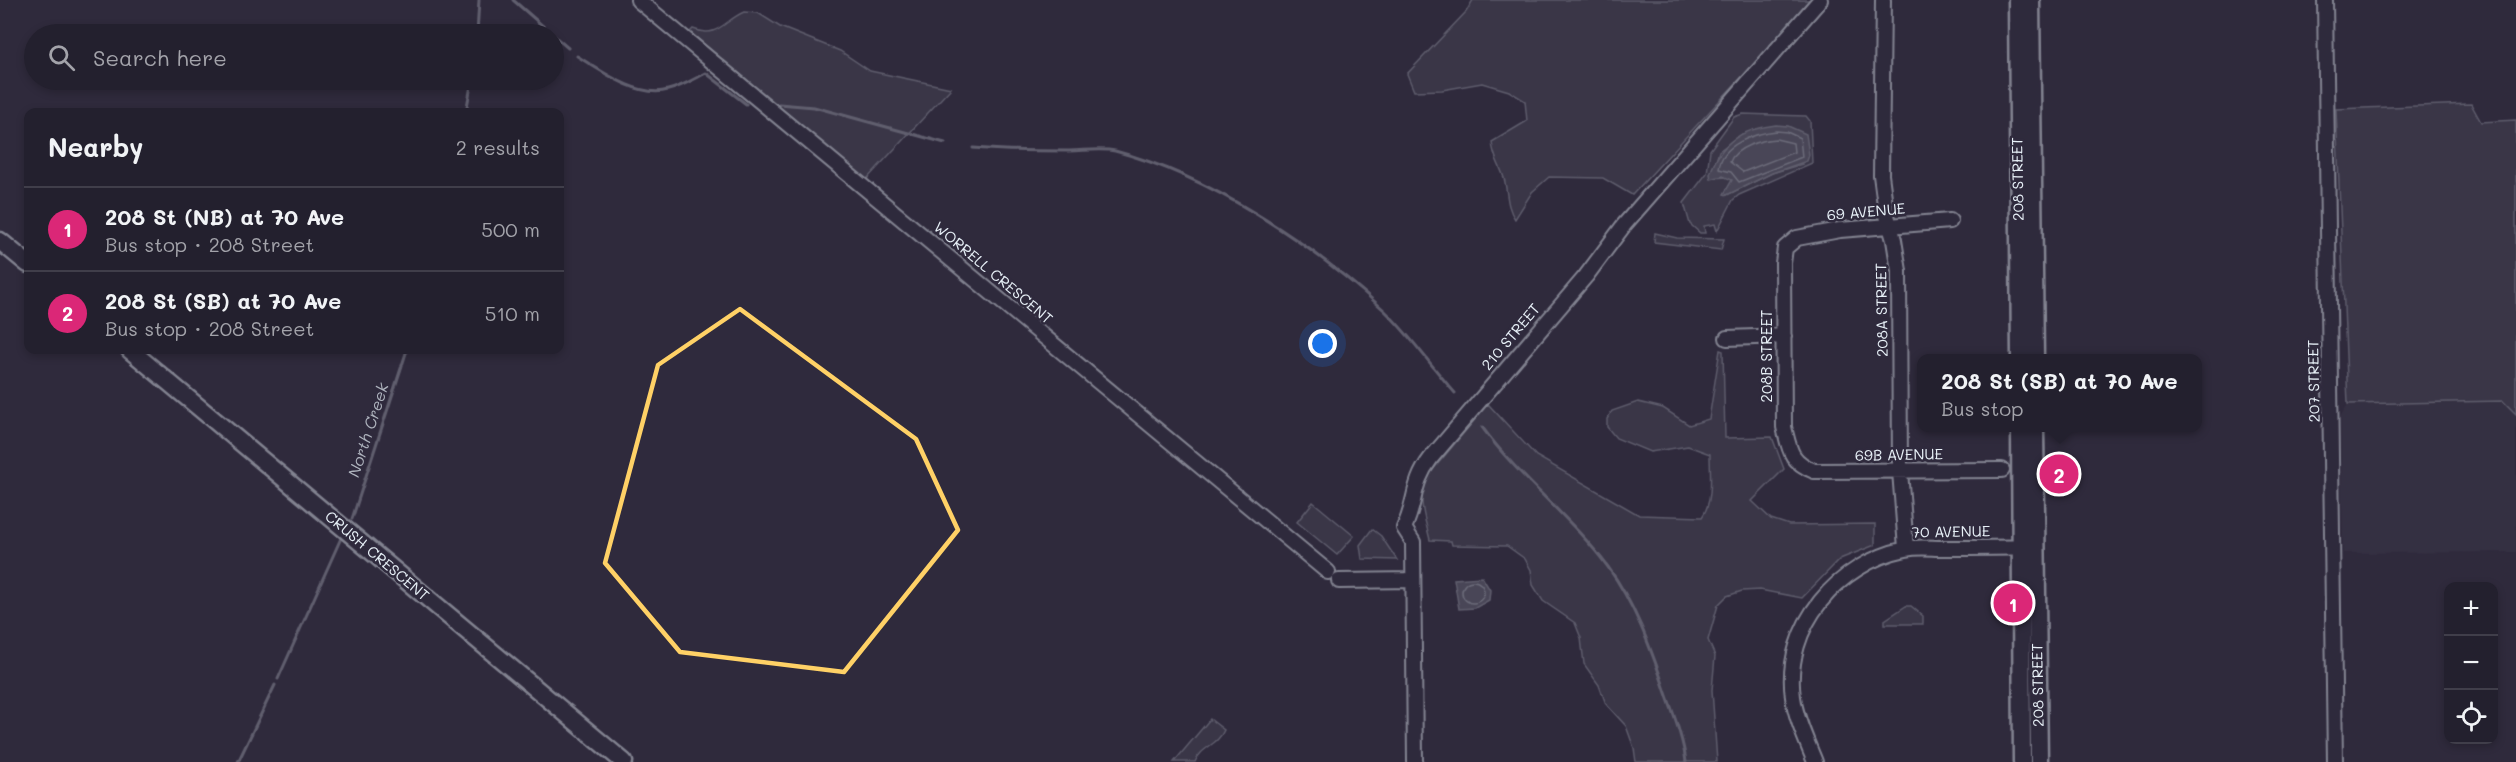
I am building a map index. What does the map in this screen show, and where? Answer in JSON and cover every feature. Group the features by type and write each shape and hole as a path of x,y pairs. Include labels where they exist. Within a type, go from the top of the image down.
{"main road":[{"name":"208 STREET","path":"2017,0 2020,354"},
{"name":"208 STREET","path":"2031,0 2035,354"},
{"path":"0,241 24,261"},
{"name":"CRUSH CRESCENT","path":"135,354 624,762"},
{"name":"208 STREET","path":"2020,432 2029,547 2040,762"},
{"name":"208 STREET","path":"2022,762 2035,432"}],"street":[{"name":"WORRELL CRESCENT","path":"638,0 1334,576 1413,580"},
{"name":"210 STREET","path":"1415,762 1413,542 1404,528 1412,511 1415,484 1422,470 1586,276 1624,225 1821,0"},
{"name":"208A STREET","path":"1883,0 1884,103 1880,115 1881,175 1886,212 1899,271 1900,471 1906,549"},
{"name":"207 STREET","path":"2325,0 2335,762"},
{"name":"69 AVENUE","path":"1788,244 1794,239 1820,232 1950,221"},
{"name":"208B STREET","path":"1788,244 1783,257 1784,427 1790,451 1799,465"},
{"path":"1727,338 1784,336"},
{"name":"69B AVENUE","path":"1799,465 1814,471 1842,472 2002,470"},
{"name":"70 AVENUE","path":"1815,762 1793,698 1792,667 1799,638 1814,608 1830,589 1862,566 1906,549 2029,547"}],"highlighted area":[{"path":"740,309 916,439 958,530 844,672 680,652 605,563 658,365"}],"shaded area":[{"path":"1473,0 1813,0 1632,195 1603,178 1549,177 1532,192 1515,219 1510,209 1504,178 1495,157 1492,142 1527,121 1525,101 1509,91 1482,83 1442,90 1414,91 1407,74 1466,12"},
{"path":"744,12 758,13 780,27 840,51 870,71 951,88 866,180 690,32 693,29 702,32 715,30"},
{"path":"2471,104 2481,122 2516,120 2516,414 2503,401 2348,404 2336,109"},
{"path":"1743,114 1806,116 1810,121 1812,163 1739,195 1733,200 1717,231 1715,224 1704,226 1705,233 1700,233 1690,224 1684,203 1707,173 1710,150 1734,117","holes":["1742,134 1802,164 1772,173 1727,195 1732,180 1729,177 1711,178 1719,151"]},
{"path":"1655,233 1677,238 1724,239 1721,250 1654,242"},
{"path":"1720,350 1723,351 1725,438 1772,437 1784,469 1752,501 1771,519 1789,525 1875,524 1875,545 1840,559 1802,598 1760,590 1742,591 1727,596 1718,605 1708,640 1715,656 1712,690 1717,762 1636,762 1634,748 1626,726 1606,704 1599,685 1584,664 1581,638 1575,623 1543,601 1533,585 1531,570 1525,559 1507,546 1452,545 1451,541 1430,540 1423,509 1423,486 1426,478 1488,404 1536,456 1639,515 1702,517 1710,495 1710,454 1688,446 1650,452 1616,438 1607,427 1607,419 1612,411 1638,402 1663,408 1689,425 1709,419"},
{"path":"2503,401 2516,414 2516,552 2343,553 2340,417 2348,404"},
{"path":"1313,502 1354,536 1337,555 1297,522"},
{"path":"1372,529 1381,536 1397,560 1362,559 1360,545"},
{"path":"1906,606 1911,606 1923,616 1923,624 1885,624 1885,620"},
{"path":"1210,719 1224,730 1221,735 1201,753 1195,762 1174,762"}],"water":[{"path":"1776,125 1788,126 1806,134 1809,155 1807,161 1772,173 1727,195 1724,194 1732,180 1723,176 1711,179 1710,174 1720,153 1734,139 1743,134"},
{"path":"1482,577 1490,590 1489,600 1475,608 1459,609 1454,579"}],"waterway":[{"name":"North Creek","path":"478,24 479,0"},
{"path":"513,0 541,24"},
{"path":"564,45 568,48"},
{"path":"577,56 620,82 657,92 673,89 706,73 746,104"},
{"name":"North Creek","path":"467,108 470,90"},
{"path":"779,104 814,107 945,143"},
{"path":"973,148 1021,151 1115,151 1151,162 1223,195 1292,237 1356,285 1394,320 1455,393"},
{"name":"North Creek","path":"352,519 406,354"},
{"path":"1482,427 1512,463 1578,531 1617,581 1633,610 1653,656 1680,734 1686,762"},
{"name":"North Creek","path":"278,679 341,538"},
{"name":"North Creek","path":"238,762 275,685"}],"place":[{"name":"208 St (SB) at 70 Ave","path":"2059,474"},
{"name":"208 St (NB) at 70 Ave","path":"2013,603"}]}
